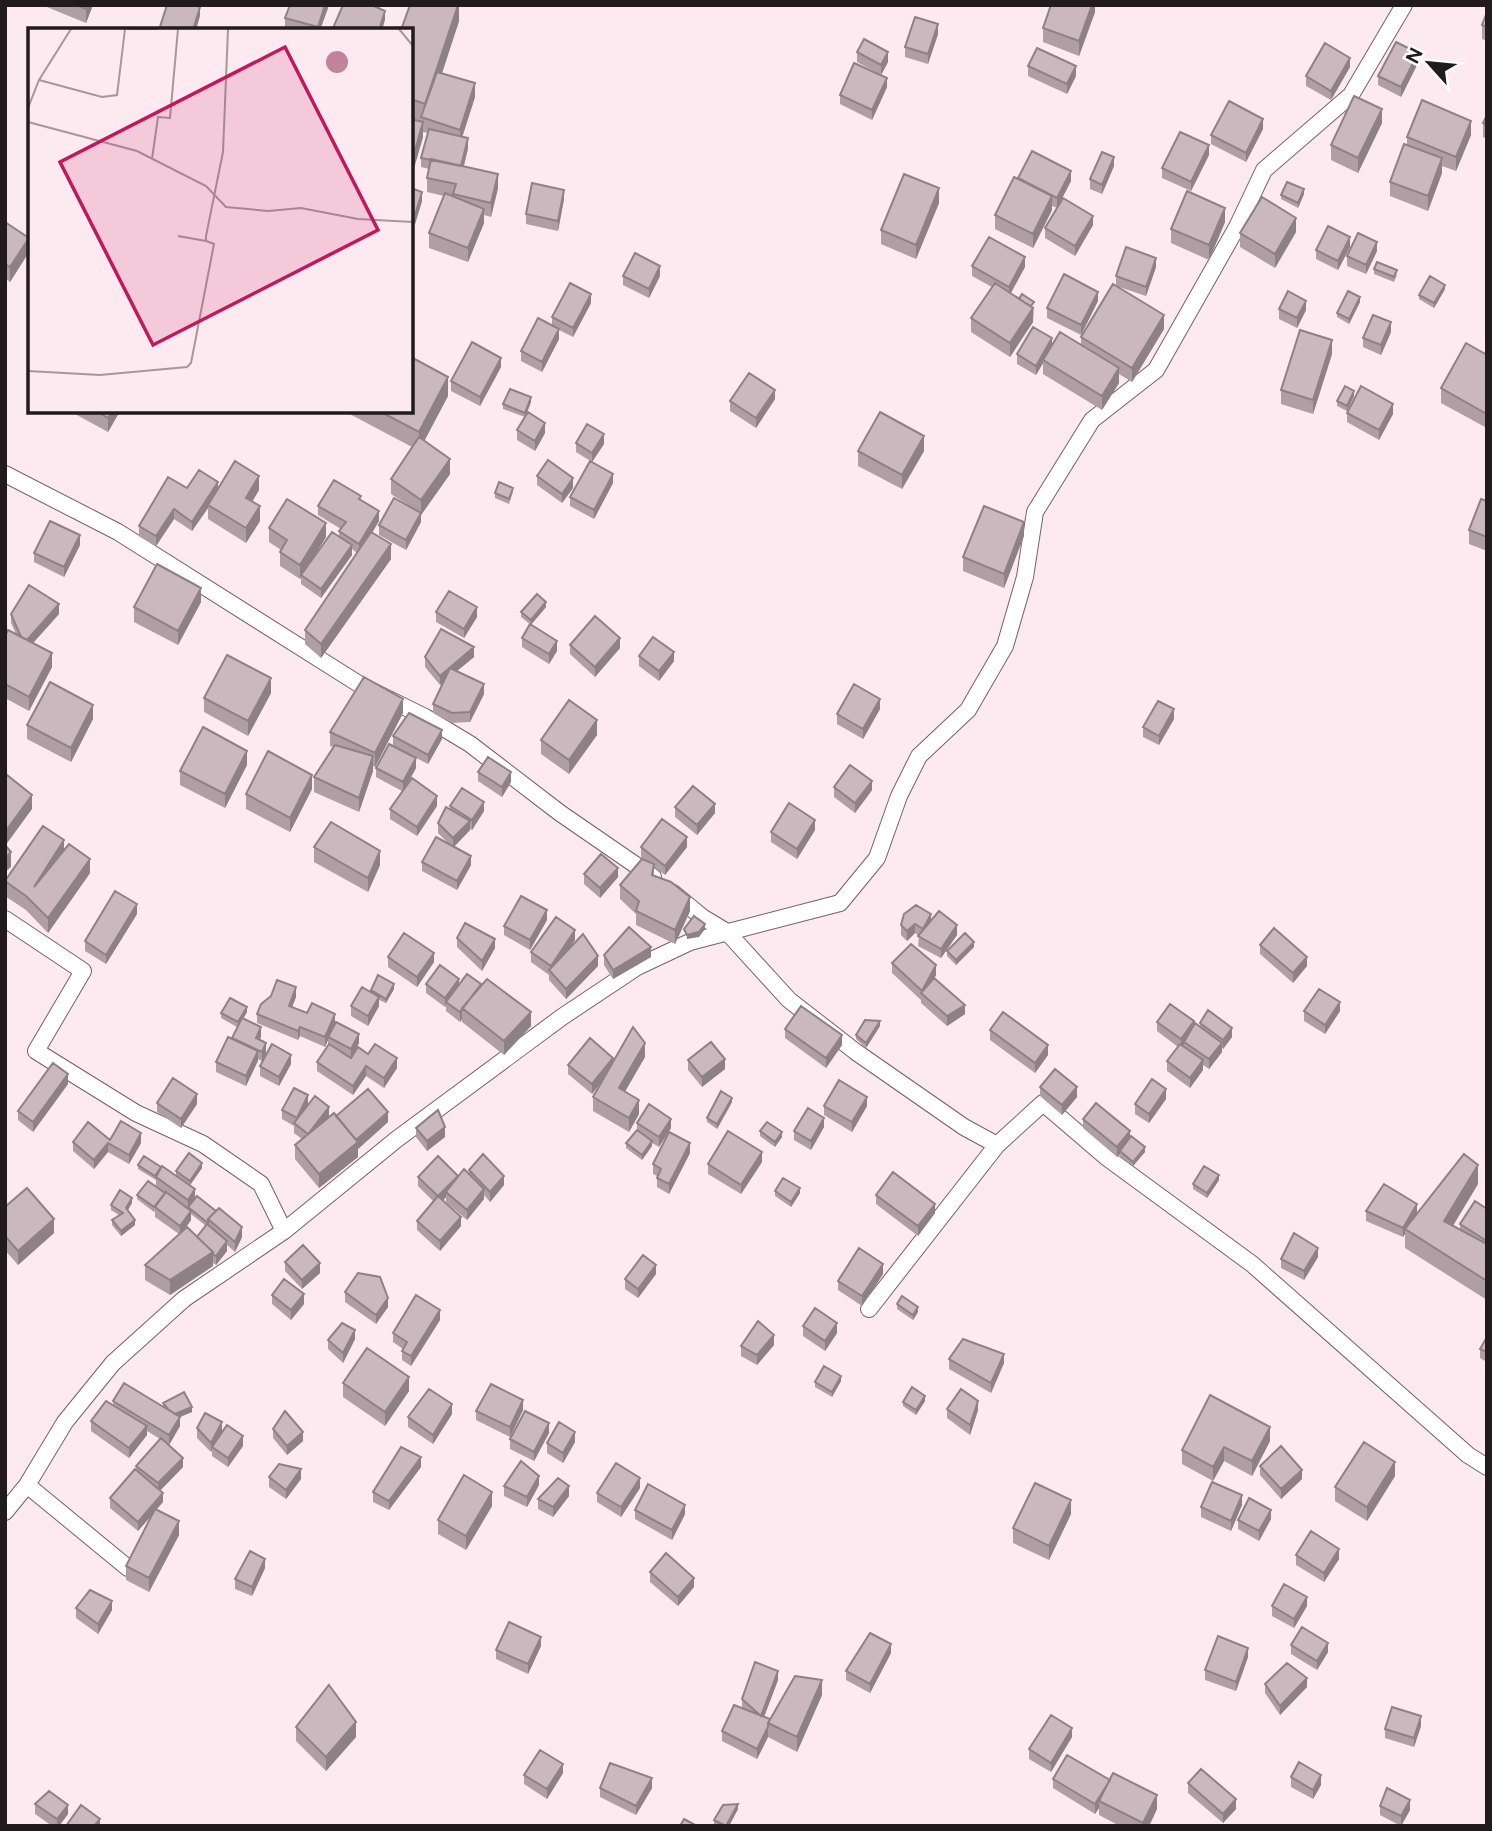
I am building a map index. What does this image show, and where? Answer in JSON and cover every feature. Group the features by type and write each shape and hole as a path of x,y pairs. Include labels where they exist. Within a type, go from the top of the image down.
{"street":[{"path":"5,1512 27,1485 65,1422 113,1363 184,1299 284,1231 397,1139 562,1017 637,967 690,942 840,903 877,858 899,796 919,756 968,709 1005,646 1025,577 1035,512 1092,420 1156,370 1237,227 1264,170 1352,95 1404,5"},
{"path":"5,474 118,532 362,686 425,717 470,744 560,813 661,883 702,917 727,932 789,1000 856,1052 953,1120 998,1145"},
{"path":"5,919 83,971 36,1051 136,1113 203,1143 261,1184 284,1231"},
{"path":"869,1309 998,1145 1043,1103 1106,1157 1252,1264 1468,1455 1487,1467"},
{"path":"27,1485 128,1569"}],"building":[{"path":"167,5 200,7 194,28 160,28"},
{"path":"290,5 325,5 318,27 285,18"},
{"path":"343,5 372,5 385,11 380,28 333,28"},
{"path":"410,5 458,5 425,104 413,100 413,28 402,28"},
{"path":"1051,5 1092,5 1079,41 1043,28"},
{"path":"1487,12 1487,27 1482,25"},
{"path":"915,17 938,24 928,54 905,47"},
{"path":"864,39 888,52 881,65 857,52"},
{"path":"1396,42 1418,53 1401,87 1378,76"},
{"path":"1325,43 1350,58 1331,91 1306,76"},
{"path":"1037,48 1076,66 1067,84 1028,66"},
{"path":"854,63 887,78 872,110 840,95"},
{"path":"437,72 475,83 460,130 421,117"},
{"path":"1354,96 1382,109 1358,158 1331,145"},
{"path":"1422,100 1471,121 1456,157 1407,137"},
{"path":"1229,101 1263,119 1246,153 1211,135"},
{"path":"413,120 423,122 413,154"},
{"path":"429,129 468,138 461,166 421,158"},
{"path":"1180,132 1209,145 1191,182 1162,168"},
{"path":"1404,144 1442,158 1428,196 1390,182"},
{"path":"1032,151 1071,171 1057,198 1018,178"},
{"path":"1102,152 1114,157 1102,185 1090,179"},
{"path":"431,159 498,174 491,203 453,194 456,184 427,178"},
{"path":"904,174 939,188 916,245 881,230"},
{"path":"1014,177 1052,196 1033,234 995,215"},
{"path":"1287,182 1304,189 1298,203 1281,195"},
{"path":"532,183 564,190 558,221 526,214"},
{"path":"413,189 422,192 413,214"},
{"path":"1187,191 1225,208 1209,245 1171,229"},
{"path":"445,193 484,209 468,248 429,233"},
{"path":"1262,197 1296,218 1275,254 1240,233"},
{"path":"1063,198 1093,216 1075,246 1045,228"},
{"path":"5,222 28,240 10,267 5,264"},
{"path":"1328,226 1350,237 1338,261 1316,250"},
{"path":"1358,233 1377,242 1366,265 1347,256"},
{"path":"989,237 1025,257 1009,287 972,266"},
{"path":"1126,247 1156,258 1146,287 1116,276"},
{"path":"635,253 660,266 649,289 623,276"},
{"path":"1377,262 1397,270 1394,277 1374,269"},
{"path":"1064,274 1098,292 1081,325 1047,308"},
{"path":"1430,276 1445,285 1434,303 1419,295"},
{"path":"570,283 591,294 573,328 552,317"},
{"path":"995,283 1033,308 1010,343 971,318"},
{"path":"1113,284 1164,315 1132,368 1081,337"},
{"path":"1288,291 1306,301 1297,318 1279,309"},
{"path":"1348,291 1360,297 1349,319 1337,313"},
{"path":"1022,294 1034,302 1031,306 1019,299"},
{"path":"1373,315 1391,322 1381,345 1363,338"},
{"path":"538,318 559,329 542,362 521,351"},
{"path":"1033,327 1052,338 1036,366 1017,354"},
{"path":"1300,330 1332,340 1313,400 1281,390"},
{"path":"1060,332 1119,368 1102,396 1043,360"},
{"path":"472,342 501,358 480,397 451,381"},
{"path":"1466,343 1487,355 1485,413 1441,388"},
{"path":"413,358 448,377 419,432 383,413 413,413"},
{"path":"749,373 775,390 756,418 730,401"},
{"path":"1345,386 1354,391 1347,406 1337,401"},
{"path":"1361,386 1393,404 1379,430 1347,413"},
{"path":"510,389 531,397 525,413 503,404"},
{"path":"528,412 545,423 535,441 517,430"},
{"path":"880,412 924,436 902,475 858,451"},
{"path":"587,424 604,434 592,453 576,443"},
{"path":"419,437 450,459 421,500 391,479"},
{"path":"548,460 573,478 562,494 537,476"},
{"path":"235,461 259,476 246,498 260,506 246,528 208,505"},
{"path":"590,461 613,474 594,510 570,497"},
{"path":"199,470 218,482 192,522 174,509 156,536 139,526 168,477 187,488"},
{"path":"334,480 361,496 359,499 379,511 359,544 339,531 346,522 318,506"},
{"path":"499,482 513,488 509,499 495,493"},
{"path":"394,498 421,513 406,540 379,525"},
{"path":"287,499 326,523 300,565 280,552 287,540 269,528"},
{"path":"1481,499 1487,501 1487,537 1469,530"},
{"path":"984,506 1024,522 1004,574 963,557"},
{"path":"50,521 80,535 64,567 34,553"},
{"path":"332,532 352,545 321,589 301,575"},
{"path":"371,532 391,544 321,644 305,630"},
{"path":"157,564 201,588 178,631 134,607"},
{"path":"29,585 59,604 27,640 21,637 11,614"},
{"path":"449,591 477,607 464,629 436,612"},
{"path":"537,594 546,602 531,620 521,612"},
{"path":"595,616 620,638 595,667 570,645"},
{"path":"530,624 557,641 549,654 522,638"},
{"path":"441,629 474,647 440,676 425,657"},
{"path":"8,630 52,653 29,697 5,684 5,636"},
{"path":"653,637 674,652 659,671 639,656"},
{"path":"227,655 271,678 248,721 204,698"},
{"path":"450,668 484,684 470,712 452,713 433,704"},
{"path":"364,677 403,699 375,753 330,732"},
{"path":"50,682 93,705 71,748 27,725"},
{"path":"854,684 880,699 863,729 837,714"},
{"path":"569,700 597,720 569,760 541,740"},
{"path":"1158,701 1174,709 1159,736 1143,727"},
{"path":"409,713 442,730 428,755 393,736"},
{"path":"203,727 247,751 225,794 180,771"},
{"path":"389,744 416,758 403,782 376,768"},
{"path":"335,745 373,756 359,798 314,777"},
{"path":"268,751 312,775 290,818 246,794"},
{"path":"488,757 511,772 502,787 478,772"},
{"path":"850,765 872,781 855,803 834,787"},
{"path":"7,775 32,795 5,832 5,778"},
{"path":"412,778 437,796 417,827 390,809"},
{"path":"693,786 715,804 697,825 675,807"},
{"path":"462,788 484,802 472,820 450,806"},
{"path":"789,803 815,820 797,849 771,832"},
{"path":"446,807 470,821 453,838 438,823"},
{"path":"662,819 687,837 665,866 641,847"},
{"path":"331,822 380,851 368,878 314,847"},
{"path":"43,826 64,840 34,887 69,844 90,859 48,918 26,896 5,881"},
{"path":"436,837 471,856 457,881 422,862"},
{"path":"5,845 11,852 5,858"},
{"path":"601,854 618,868 600,888 584,874"},
{"path":"642,859 654,864 652,875 671,882 690,897 675,930 636,911 639,901 620,885"},
{"path":"115,891 137,904 106,955 85,941"},
{"path":"521,896 547,910 530,940 504,926"},
{"path":"916,905 931,914 923,929 915,924 907,931 901,925 904,914"},
{"path":"939,911 957,925 941,949 918,936"},
{"path":"694,916 705,924 699,932 687,935 684,929"},
{"path":"556,917 575,930 551,966 531,952"},
{"path":"465,923 495,939 482,961 457,938"},
{"path":"629,927 651,947 613,970 604,955"},
{"path":"1274,928 1307,957 1293,973 1260,945"},
{"path":"404,933 434,953 417,977 388,957"},
{"path":"965,933 974,942 956,960 947,951"},
{"path":"583,934 598,956 566,989 549,970"},
{"path":"911,944 936,965 922,991 892,963"},
{"path":"440,965 459,979 445,998 426,984"},
{"path":"467,974 481,984 460,1012 446,1002"},
{"path":"378,975 394,984 386,999 371,990"},
{"path":"934,978 965,1005 947,1016 921,993"},
{"path":"487,979 531,1012 504,1041 462,1008"},
{"path":"277,980 296,987 289,1006 307,1013 312,1003 335,1014 325,1037 300,1027 298,1031 257,1014 261,1004 271,996"},
{"path":"362,987 379,997 368,1016 351,1006"},
{"path":"1319,989 1340,1002 1325,1025 1304,1011"},
{"path":"230,998 247,1007 238,1022 221,1013"},
{"path":"1170,1004 1194,1021 1181,1039 1157,1022"},
{"path":"801,1006 842,1035 826,1058 785,1029"},
{"path":"1208,1010 1232,1028 1223,1040 1200,1023"},
{"path":"1003,1012 1048,1045 1035,1063 990,1030"},
{"path":"242,1018 261,1027 256,1038 266,1043 262,1052 232,1038"},
{"path":"865,1020 880,1021 866,1043 856,1035"},
{"path":"336,1022 359,1034 351,1049 328,1037"},
{"path":"1195,1023 1222,1043 1209,1059 1184,1042"},
{"path":"633,1027 645,1043 619,1088 639,1100 629,1118 593,1097"},
{"path":"228,1037 258,1051 246,1076 216,1062"},
{"path":"590,1038 613,1058 592,1084 568,1065"},
{"path":"711,1042 725,1059 702,1077 688,1060"},
{"path":"272,1044 291,1055 279,1077 260,1066"},
{"path":"329,1044 351,1058 358,1047 368,1054 375,1044 397,1058 384,1078 366,1066 353,1086 317,1062"},
{"path":"1180,1044 1203,1060 1190,1078 1167,1061"},
{"path":"53,1063 68,1074 33,1122 18,1111"},
{"path":"1055,1069 1077,1087 1062,1105 1040,1087"},
{"path":"173,1078 197,1094 181,1119 157,1103"},
{"path":"1152,1079 1166,1089 1149,1114 1135,1104"},
{"path":"839,1080 867,1097 852,1122 824,1106"},
{"path":"294,1088 308,1095 297,1118 282,1110"},
{"path":"368,1089 388,1112 356,1140 336,1116"},
{"path":"721,1091 732,1098 717,1124 707,1118"},
{"path":"315,1096 329,1107 308,1134 294,1123"},
{"path":"1096,1103 1130,1131 1117,1147 1083,1119"},
{"path":"649,1104 671,1119 659,1137 637,1123"},
{"path":"808,1108 824,1118 811,1141 794,1131"},
{"path":"438,1110 445,1127 427,1141 416,1128"},
{"path":"334,1113 358,1142 319,1174 295,1145"},
{"path":"121,1121 141,1133 129,1155 108,1143 94,1160 73,1142 88,1122 110,1140"},
{"path":"767,1122 782,1132 775,1142 760,1131"},
{"path":"637,1130 652,1141 642,1155 626,1143"},
{"path":"728,1131 762,1152 741,1185 708,1164"},
{"path":"669,1132 690,1143 669,1184 657,1178 661,1169 653,1164"},
{"path":"1131,1136 1145,1147 1133,1162 1120,1151"},
{"path":"189,1153 202,1163 190,1181 176,1171"},
{"path":"483,1154 504,1176 490,1192 469,1170"},
{"path":"1464,1154 1478,1165 1444,1221 1487,1244 1487,1281 1405,1229"},
{"path":"144,1156 161,1167 155,1176 138,1165"},
{"path":"438,1156 458,1176 438,1196 418,1177"},
{"path":"162,1166 195,1189 188,1200 156,1177"},
{"path":"1204,1166 1219,1175 1207,1193 1193,1184"},
{"path":"464,1169 484,1189 467,1210 446,1192"},
{"path":"893,1172 935,1204 918,1226 876,1195"},
{"path":"783,1178 800,1188 791,1202 775,1191"},
{"path":"148,1181 165,1193 154,1207 137,1195"},
{"path":"1384,1184 1417,1204 1403,1228 1366,1211"},
{"path":"27,1188 54,1219 18,1251 5,1236 5,1207"},
{"path":"120,1190 132,1198 126,1208 135,1220 121,1231 112,1220 123,1213 111,1205"},
{"path":"166,1192 191,1211 180,1226 155,1207"},
{"path":"197,1196 216,1211 208,1219 208,1223 188,1207"},
{"path":"438,1196 461,1217 440,1241 417,1221"},
{"path":"1475,1201 1487,1209 1487,1241 1460,1224"},
{"path":"219,1208 242,1227 235,1242 208,1219"},
{"path":"207,1224 227,1241 216,1256 197,1237"},
{"path":"187,1227 213,1252 170,1280 145,1265"},
{"path":"1294,1233 1318,1248 1304,1271 1281,1259"},
{"path":"303,1245 320,1263 302,1280 285,1262"},
{"path":"859,1248 883,1264 862,1296 838,1281"},
{"path":"643,1255 656,1265 638,1289 625,1279"},
{"path":"358,1273 380,1277 388,1298 376,1315 345,1292"},
{"path":"284,1279 304,1294 291,1310 272,1295"},
{"path":"416,1295 440,1310 411,1356 402,1351 407,1342 393,1333"},
{"path":"902,1296 918,1307 913,1315 897,1304"},
{"path":"815,1308 837,1323 825,1341 803,1326"},
{"path":"758,1321 774,1335 757,1355 741,1346"},
{"path":"342,1323 355,1330 343,1353 328,1340"},
{"path":"1487,1337 1487,1352 1480,1349"},
{"path":"963,1339 1004,1354 991,1383 949,1359"},
{"path":"367,1348 409,1377 385,1412 343,1383"},
{"path":"824,1366 841,1376 832,1392 815,1382"},
{"path":"124,1383 180,1417 169,1435 113,1401"},
{"path":"491,1384 523,1400 510,1427 476,1411"},
{"path":"912,1387 925,1396 916,1410 903,1402"},
{"path":"429,1389 452,1404 433,1435 408,1417"},
{"path":"961,1389 978,1401 970,1425 947,1409"},
{"path":"184,1392 192,1407 175,1414 163,1403"},
{"path":"1210,1395 1270,1427 1252,1461 1224,1447 1213,1467 1182,1450"},
{"path":"106,1401 147,1426 129,1448 91,1421"},
{"path":"285,1411 303,1432 287,1446 273,1429"},
{"path":"525,1411 549,1423 534,1452 510,1439"},
{"path":"205,1413 222,1422 211,1443 197,1428"},
{"path":"559,1422 575,1432 563,1453 547,1443"},
{"path":"227,1425 243,1436 228,1458 212,1447"},
{"path":"161,1438 183,1458 158,1483 136,1466"},
{"path":"1364,1442 1395,1462 1367,1507 1335,1487"},
{"path":"1281,1446 1302,1470 1281,1489 1260,1466"},
{"path":"401,1447 421,1457 389,1501 373,1492"},
{"path":"521,1461 539,1476 527,1497 504,1486"},
{"path":"616,1463 640,1478 621,1507 597,1493"},
{"path":"279,1464 301,1469 286,1490 269,1477"},
{"path":"135,1469 163,1493 138,1522 110,1498"},
{"path":"464,1475 492,1492 466,1536 438,1520"},
{"path":"558,1478 569,1486 553,1507 538,1499"},
{"path":"1212,1482 1242,1495 1231,1521 1201,1507"},
{"path":"1035,1483 1071,1500 1049,1546 1013,1528"},
{"path":"648,1484 685,1505 672,1530 635,1510"},
{"path":"1249,1498 1271,1510 1259,1531 1238,1520"},
{"path":"155,1509 179,1521 149,1578 126,1566"},
{"path":"1311,1531 1339,1549 1324,1573 1296,1555"},
{"path":"250,1551 265,1559 252,1587 235,1579"},
{"path":"666,1553 694,1578 678,1597 650,1572"},
{"path":"1284,1584 1307,1597 1294,1619 1272,1606"},
{"path":"90,1590 112,1601 98,1624 76,1608"},
{"path":"509,1622 541,1637 528,1664 496,1650"},
{"path":"1302,1627 1328,1643 1317,1661 1291,1645"},
{"path":"870,1633 891,1644 870,1684 846,1671"},
{"path":"1218,1636 1248,1648 1236,1682 1205,1670"},
{"path":"755,1662 778,1671 761,1716 742,1699"},
{"path":"1287,1663 1307,1678 1280,1706 1265,1684"},
{"path":"795,1676 822,1680 797,1737 768,1723"},
{"path":"329,1685 356,1722 326,1757 296,1727"},
{"path":"734,1705 770,1719 757,1749 722,1731"},
{"path":"1392,1707 1421,1716 1414,1738 1385,1729"},
{"path":"1051,1715 1072,1728 1051,1763 1029,1749"},
{"path":"540,1750 563,1764 547,1789 524,1775"},
{"path":"1067,1755 1110,1780 1095,1804 1053,1779"},
{"path":"1299,1762 1321,1775 1313,1790 1291,1777"},
{"path":"610,1763 652,1778 636,1806 600,1788"},
{"path":"1201,1769 1236,1799 1223,1814 1188,1783"},
{"path":"1113,1773 1157,1795 1143,1823 1099,1801"},
{"path":"1387,1788 1410,1800 1401,1816 1380,1806"},
{"path":"49,1791 68,1805 57,1819 35,1804"},
{"path":"738,1804 726,1826 714,1820 723,1805"},
{"path":"81,1805 100,1819 94,1826 66,1826"},
{"path":"684,1819 697,1826 680,1826"}]}
